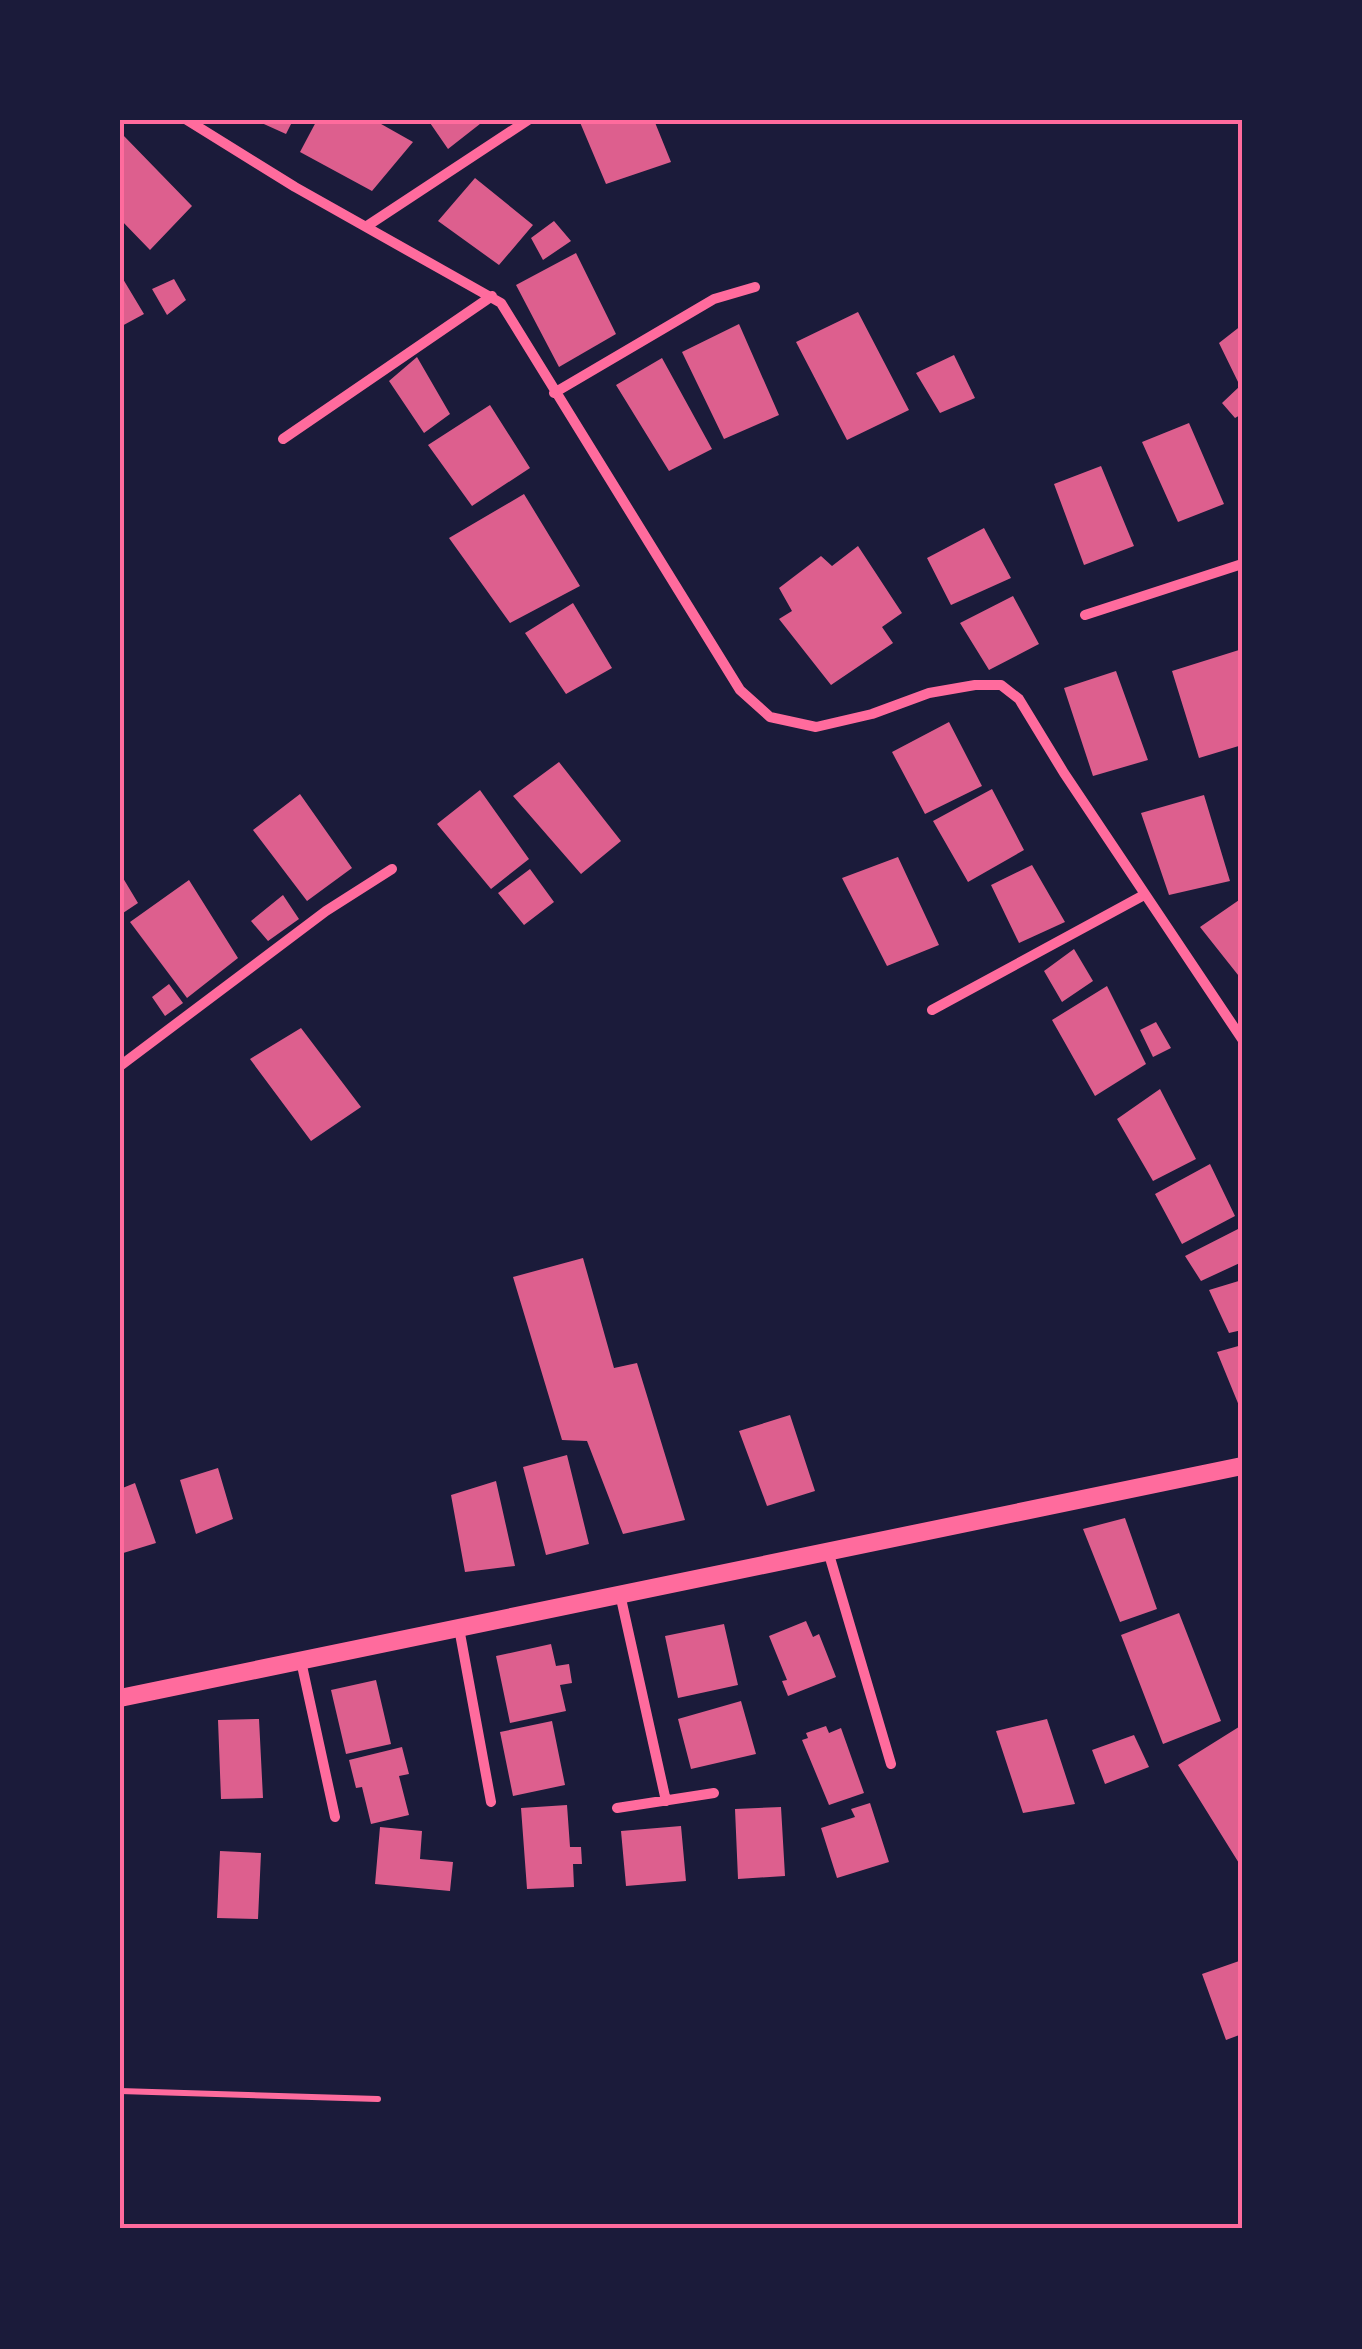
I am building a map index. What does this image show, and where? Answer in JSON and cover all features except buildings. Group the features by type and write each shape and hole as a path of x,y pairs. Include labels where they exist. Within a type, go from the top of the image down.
{"street":[{"path":"187,120 295,187 501,303 740,690 770,717 816,727 872,714 930,693 975,685 1000,685 1019,699 1242,1039"},
{"path":"367,226 528,120"},
{"path":"554,393 714,299 755,287"},
{"path":"283,439 492,296"},
{"path":"1085,614 1242,564"},
{"path":"120,1066 326,910 392,868"},
{"path":"932,1010 1144,894"},
{"path":"120,1698 1242,1466"},
{"path":"828,1551 891,1764"},
{"path":"620,1594 666,1801"},
{"path":"459,1628 491,1802"},
{"path":"302,1661 336,1817"},
{"path":"617,1808 714,1793"}],"path":[{"path":"120,2091 378,2099"}]}
